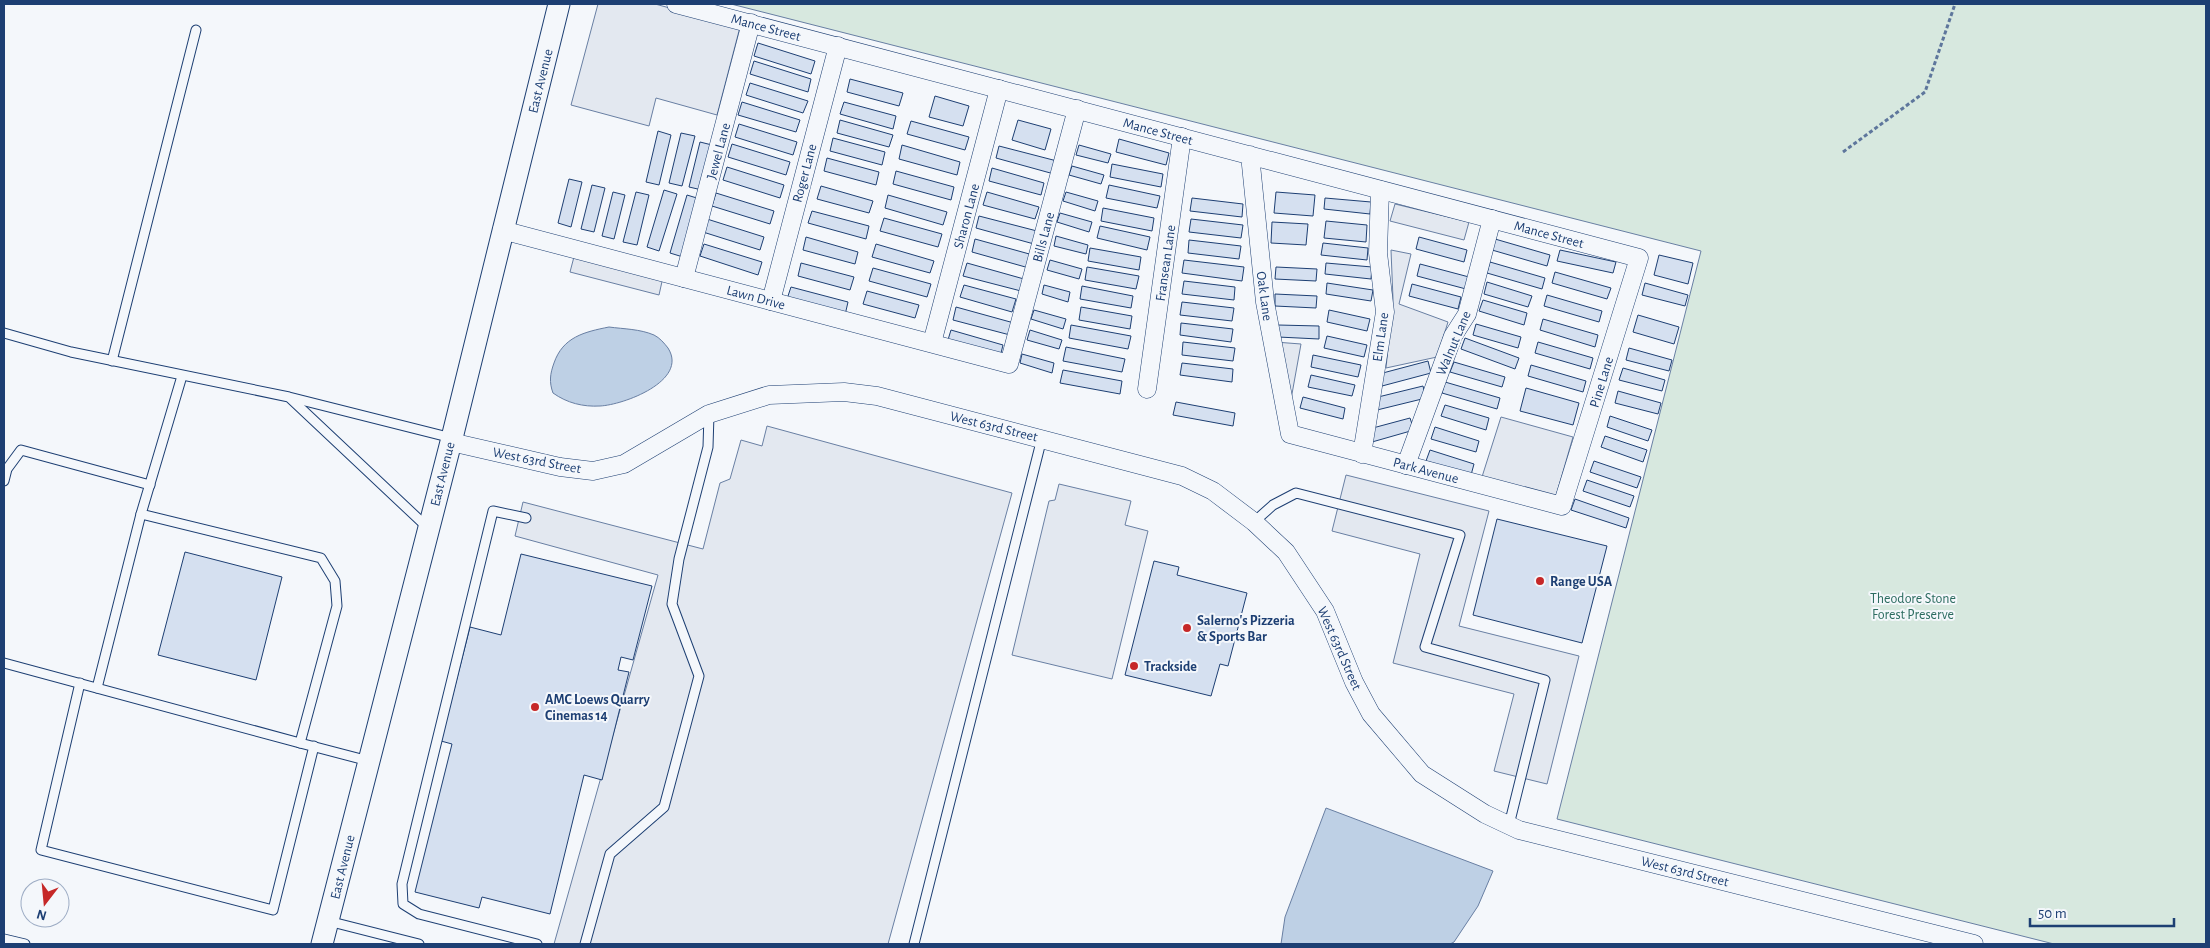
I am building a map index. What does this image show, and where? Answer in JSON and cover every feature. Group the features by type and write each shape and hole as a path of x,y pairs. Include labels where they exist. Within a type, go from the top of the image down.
{"street":[{"name":"East Avenue","path":"322,944 451,440 559,4"},
{"name":"Mance Street","path":"676,4 1639,258"},
{"name":"Jewel Lane","path":"684,278 751,23"},
{"name":"Roger Lane","path":"771,301 838,46"},
{"name":"Sharon Lane","path":"932,343 999,89"},
{"name":"Bills Lane","path":"1009,364 1077,109"},
{"name":"Fransean Lane","path":"1147,388 1182,138"},
{"name":"Oak Lane","path":"1250,155 1265,302 1290,434"},
{"name":"Elm Lane","path":"1362,454 1385,312 1378,253 1380,190"},
{"name":"Walnut Lane","path":"1406,465 1453,336 1467,314 1492,219"},
{"name":"Lawn Drive","path":"502,230 1009,364"},
{"name":"Pine Lane","path":"1562,506 1639,258"},
{"name":"West 63rd Street","path":"451,440 560,467 593,471 624,464 709,414 769,395 844,392 877,396 1182,476 1213,491 1254,522 1286,552 1326,611 1354,682 1371,714 1396,746 1422,774 1485,814 1509,825 1974,944"},
{"name":"Park Avenue","path":"1290,434 1562,506"}],"lane":[{"path":"112,361 196,30"},
{"path":"4,333 112,361 289,397 451,440"},
{"path":"97,688 141,514 182,376"},
{"path":"289,397 428,528"},
{"path":"585,944 610,854 664,807 699,676 672,604 680,560 708,447 709,414"},
{"path":"914,944 1042,438"},
{"path":"4,481 7,469 22,450 150,485"},
{"path":"1254,522 1273,505 1296,493 1460,535 1425,647 1545,680 1509,825"},
{"path":"526,518 493,511 402,884 404,904 419,914 537,944"},
{"path":"141,514 321,558 335,581 337,606 300,743"},
{"path":"4,663 369,761"},
{"path":"80,683 41,850 273,910 314,746"},
{"path":"328,921 419,944"},
{"path":"4,939 25,944"}],"path":[{"path":"1843,152 1925,92 1955,4"}],"green space":[{"name":"Theodore Stone Forest Preserve","path":"731,4 2206,4 2206,944 2054,944 1557,819 1701,251"}],"shaded area":[{"path":"598,4 655,4 740,27 717,115 656,98 649,126 571,105"},
{"path":"1395,204 1469,222 1464,240 1390,221"},
{"path":"1391,250 1411,254 1399,304 1448,322 1437,357 1386,368 1393,299"},
{"path":"575,253 663,277 659,295 570,272"},
{"path":"1275,342 1301,344 1290,405"},
{"path":"1501,417 1573,437 1555,499 1481,480"},
{"path":"767,426 1012,493 888,944 554,944 658,575 515,536 523,502 703,549 720,483 730,479 741,440 762,446"},
{"path":"1346,475 1489,511 1459,626 1579,656 1547,784 1494,771 1514,694 1393,663 1420,554 1332,531"},
{"path":"1059,484 1131,501 1125,525 1148,531 1112,679 1012,655 1049,501 1055,500"}],"water":[{"path":"609,327 632,329 654,335 662,341 668,348 672,360 669,371 662,381 637,396 610,405 587,406 575,404 553,393 552,371 558,354 563,347 576,337"},
{"path":"1326,808 1493,871 1478,906 1454,942 1450,944 1281,944 1285,917"}],"building":[{"path":"758,43 815,61 811,74 754,56"},
{"path":"754,61 811,79 808,92 750,74"},
{"path":"850,79 903,93 899,106 847,92"},
{"path":"750,83 808,101 803,113 746,95"},
{"path":"935,96 969,106 963,126 929,117"},
{"path":"742,102 800,120 796,132 738,115"},
{"path":"844,102 896,116 893,129 840,114"},
{"path":"840,120 893,135 889,147 837,133"},
{"path":"1018,120 1051,129 1045,150 1012,140"},
{"path":"911,121 969,137 965,150 907,134"},
{"path":"739,124 797,142 793,155 735,137"},
{"path":"658,131 671,135 659,185 646,182"},
{"path":"681,133 695,136 682,186 669,183"},
{"path":"833,138 885,152 882,165 830,151"},
{"path":"1119,139 1169,153 1166,165 1116,152"},
{"path":"700,142 712,145 702,190 689,187"},
{"path":"732,144 790,162 786,175 728,157"},
{"path":"902,145 960,162 957,175 899,159"},
{"path":"1079,145 1111,154 1108,163 1076,155"},
{"path":"999,146 1057,161 1054,174 996,158"},
{"path":"827,158 879,172 876,185 824,171"},
{"path":"1112,164 1163,174 1161,187 1110,177"},
{"path":"1072,166 1104,175 1101,184 1069,175"},
{"path":"727,167 784,185 780,198 723,180"},
{"path":"992,168 1044,183 1041,195 989,181"},
{"path":"896,171 954,187 951,200 893,184"},
{"path":"569,179 582,182 571,227 558,223"},
{"path":"592,185 605,188 594,232 581,229"},
{"path":"1109,185 1160,196 1157,208 1106,198"},
{"path":"821,186 873,201 869,213 817,199"},
{"path":"664,190 677,194 659,251 647,247"},
{"path":"613,192 625,195 614,239 602,236"},
{"path":"636,192 649,195 637,245 623,242"},
{"path":"987,192 1039,207 1035,219 983,205"},
{"path":"1066,192 1098,201 1095,211 1063,201"},
{"path":"1276,192 1315,195 1313,216 1274,213"},
{"path":"716,193 774,211 770,224 712,206"},
{"path":"687,195 700,199 683,257 670,253"},
{"path":"888,195 947,212 943,225 885,208"},
{"path":"1192,198 1243,204 1242,217 1190,211"},
{"path":"1325,198 1371,202 1370,214 1324,209"},
{"path":"1103,208 1154,218 1152,231 1101,221"},
{"path":"812,211 869,226 866,239 808,223"},
{"path":"1060,213 1092,222 1089,232 1057,222"},
{"path":"979,216 1037,231 1034,244 976,228"},
{"path":"884,218 942,234 938,247 880,231"},
{"path":"707,219 764,237 760,250 703,232"},
{"path":"1191,219 1243,225 1241,238 1189,232"},
{"path":"1326,221 1367,225 1366,242 1324,238"},
{"path":"1272,222 1308,224 1306,245 1271,243"},
{"path":"1100,226 1150,237 1147,250 1097,238"},
{"path":"1056,236 1088,245 1086,254 1054,246"},
{"path":"806,237 858,252 855,264 803,250"},
{"path":"1419,237 1467,250 1464,262 1416,249"},
{"path":"975,239 1033,255 1029,268 972,252"},
{"path":"1495,239 1550,255 1547,266 1492,250"},
{"path":"1189,240 1241,246 1239,259 1188,253"},
{"path":"1323,243 1368,248 1367,260 1321,255"},
{"path":"704,244 762,262 758,275 700,256"},
{"path":"876,244 934,261 930,273 872,257"},
{"path":"1090,248 1141,257 1139,270 1088,261"},
{"path":"1560,250 1616,262 1613,273 1557,261"},
{"path":"1659,255 1693,263 1688,284 1654,275"},
{"path":"1050,260 1082,269 1079,279 1047,270"},
{"path":"1184,260 1244,267 1242,281 1182,273"},
{"path":"1490,262 1545,278 1542,289 1487,273"},
{"path":"801,263 854,277 850,290 798,276"},
{"path":"967,263 1024,279 1021,291 963,276"},
{"path":"1326,263 1372,267 1371,279 1325,274"},
{"path":"1420,264 1469,277 1466,289 1417,276"},
{"path":"1087,267 1139,276 1136,289 1085,280"},
{"path":"1276,267 1317,269 1316,281 1275,279"},
{"path":"873,268 931,284 927,297 869,281"},
{"path":"1555,272 1611,288 1607,299 1552,283"},
{"path":"1184,281 1235,287 1234,300 1182,294"},
{"path":"1487,282 1532,296 1528,307 1484,294"},
{"path":"1327,283 1373,290 1371,301 1326,294"},
{"path":"1645,283 1688,295 1685,306 1642,295"},
{"path":"1412,284 1461,297 1458,309 1409,296"},
{"path":"964,285 1016,299 1012,312 960,297"},
{"path":"1044,285 1070,292 1068,302 1042,294"},
{"path":"1082,286 1133,296 1131,308 1080,299"},
{"path":"791,287 848,302 845,315 787,299"},
{"path":"867,291 919,305 915,318 863,304"},
{"path":"1275,294 1317,296 1316,308 1275,306"},
{"path":"1547,295 1602,311 1599,322 1544,306"},
{"path":"1483,300 1527,313 1524,325 1479,311"},
{"path":"1182,302 1234,308 1232,321 1180,315"},
{"path":"956,307 1014,323 1010,335 953,320"},
{"path":"1081,307 1132,316 1130,329 1079,320"},
{"path":"1034,310 1066,319 1063,329 1031,319"},
{"path":"1329,310 1370,319 1367,331 1327,322"},
{"path":"1638,315 1679,327 1674,344 1633,332"},
{"path":"1543,319 1598,335 1595,347 1540,330"},
{"path":"1181,323 1233,329 1231,342 1180,335"},
{"path":"1476,324 1521,337 1518,348 1473,335"},
{"path":"1071,325 1131,336 1128,349 1069,338"},
{"path":"1278,325 1319,326 1319,339 1278,337"},
{"path":"951,330 1003,345 1000,357 947,343"},
{"path":"1030,330 1062,340 1059,349 1027,340"},
{"path":"1327,336 1367,345 1364,357 1324,348"},
{"path":"1465,338 1519,358 1515,369 1461,349"},
{"path":"1183,342 1235,348 1233,361 1182,355"},
{"path":"1538,342 1593,358 1590,369 1535,353"},
{"path":"1066,347 1125,359 1122,372 1063,361"},
{"path":"1629,348 1672,360 1669,371 1626,360"},
{"path":"1022,354 1054,363 1052,373 1020,363"},
{"path":"1313,355 1361,365 1358,377 1311,367"},
{"path":"1428,361 1431,373 1382,386 1379,374"},
{"path":"1454,362 1505,377 1502,387 1450,372"},
{"path":"1182,363 1233,369 1232,382 1180,375"},
{"path":"1531,365 1586,381 1583,392 1528,376"},
{"path":"1623,368 1665,380 1662,391 1619,380"},
{"path":"1063,370 1122,381 1120,394 1060,383"},
{"path":"1311,375 1355,385 1352,396 1308,387"},
{"path":"1445,382 1500,398 1497,409 1442,393"},
{"path":"1423,386 1426,398 1377,410 1374,398"},
{"path":"1526,388 1579,403 1573,425 1520,411"},
{"path":"1618,391 1661,403 1658,414 1615,403"},
{"path":"1303,397 1345,408 1343,419 1300,408"},
{"path":"1176,402 1235,413 1233,426 1173,415"},
{"path":"1445,405 1489,418 1486,430 1441,416"},
{"path":"1610,416 1652,430 1648,441 1607,427"},
{"path":"1410,418 1414,430 1372,442 1369,429"},
{"path":"1435,427 1479,441 1476,452 1431,439"},
{"path":"1605,436 1647,450 1643,462 1601,447"},
{"path":"1430,450 1474,464 1471,475 1426,461"},
{"path":"1594,461 1641,477 1637,488 1590,472"},
{"path":"1587,480 1634,496 1630,507 1583,491"},
{"path":"1575,499 1629,518 1626,528 1571,510"},
{"name":"Range USA","path":"1497,519 1607,546 1582,643 1473,615"},
{"path":"185,552 282,577 256,680 158,655"},
{"name":"AMC Loews Quarry Cinemas 14","path":"521,554 652,586 633,660 621,657 618,670 629,672 602,780 584,775 550,914 482,897 479,908 415,892 452,744 441,741 470,627 501,635"},
{"name":"Salerno's Pizzeria & Sports Bar","path":"1154,561 1179,567 1177,575 1247,593 1228,666 1220,664 1211,696 1125,675"}],"place":[{"name":"Range USA","path":"1540,581"},
{"name":"Salerno's Pizzeria & Sports Bar","path":"1187,628"},
{"name":"Trackside","path":"1134,666"},
{"name":"AMC Loews Quarry Cinemas 14","path":"535,707"}]}
